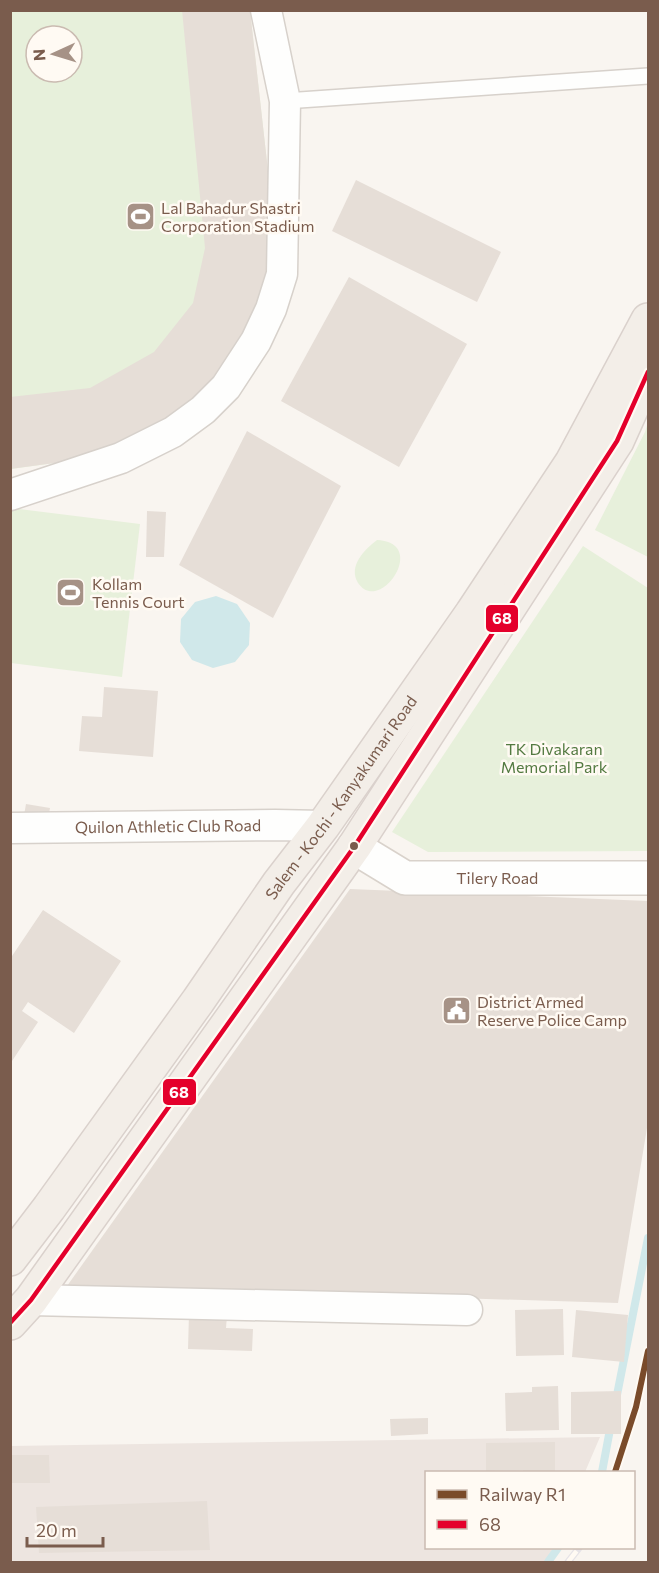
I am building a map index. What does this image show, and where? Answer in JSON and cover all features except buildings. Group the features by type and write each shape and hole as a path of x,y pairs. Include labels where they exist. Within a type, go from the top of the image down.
{"main road":[{"name":"Salem - Kochi - Kanyakumari Road","path":"10,1259 198,1001 279,883 323,826 472,613 572,462 648,320"},
{"path":"21,1311 354,847 617,441 648,372"}],"street":[{"path":"10,495 121,458 173,432 203,410 226,387 256,341 271,309 282,274 285,101 266,10"},
{"name":"Quilon Athletic Club Road","path":"10,828 323,826"},
{"name":"Tilery Road","path":"354,847 405,878 648,878"},
{"path":"21,1311 467,1310"}],"lane":[{"path":"285,101 648,76"}],"shaded area":[{"path":"600,1437 585,1471 425,1471 425,1549 552,1549 546,1562 11,1562 10,1446"}],"green space":[{"name":"Lal Bahadur Shastri Corporation Stadium","path":"10,11 250,11 269,180 271,255 84,459 11,469"},
{"path":"648,422 648,557 595,530"},
{"name":"Kollam Tennis Court","path":"11,508 140,524 122,677 11,663"},
{"path":"377,540 391,543 398,550 400,558 394,578 378,590 369,591 358,583 355,571 359,559"},
{"name":"TK Divakaran Memorial Park","path":"583,546 648,588 647,851 428,852 392,832"}],"water":[{"path":"216,596 237,604 250,623 249,645 235,662 213,668 192,660 180,642 181,619 195,602"}],"waterway":[{"path":"616,1400 648,1238"},
{"path":"602,1471 611,1424"},
{"path":"548,1562 557,1549"}],"railway":[{"path":"615,1471 636,1407 648,1351"},
{"path":"568,1562 578,1549"}],"rail line":[{"name":"R1","path":"615,1471 636,1407 648,1351"}],"transit line":[{"name":"68","path":"10,1323 31,1300 354,847 617,441 648,372"}],"place":[{"name":"Lal Bahadur Shastri Corporation Stadium","path":"140,217"},
{"name":"Kollam Tennis Court","path":"71,593"},
{"name":"District Armed Reserve Police Camp","path":"456,1011"}]}
